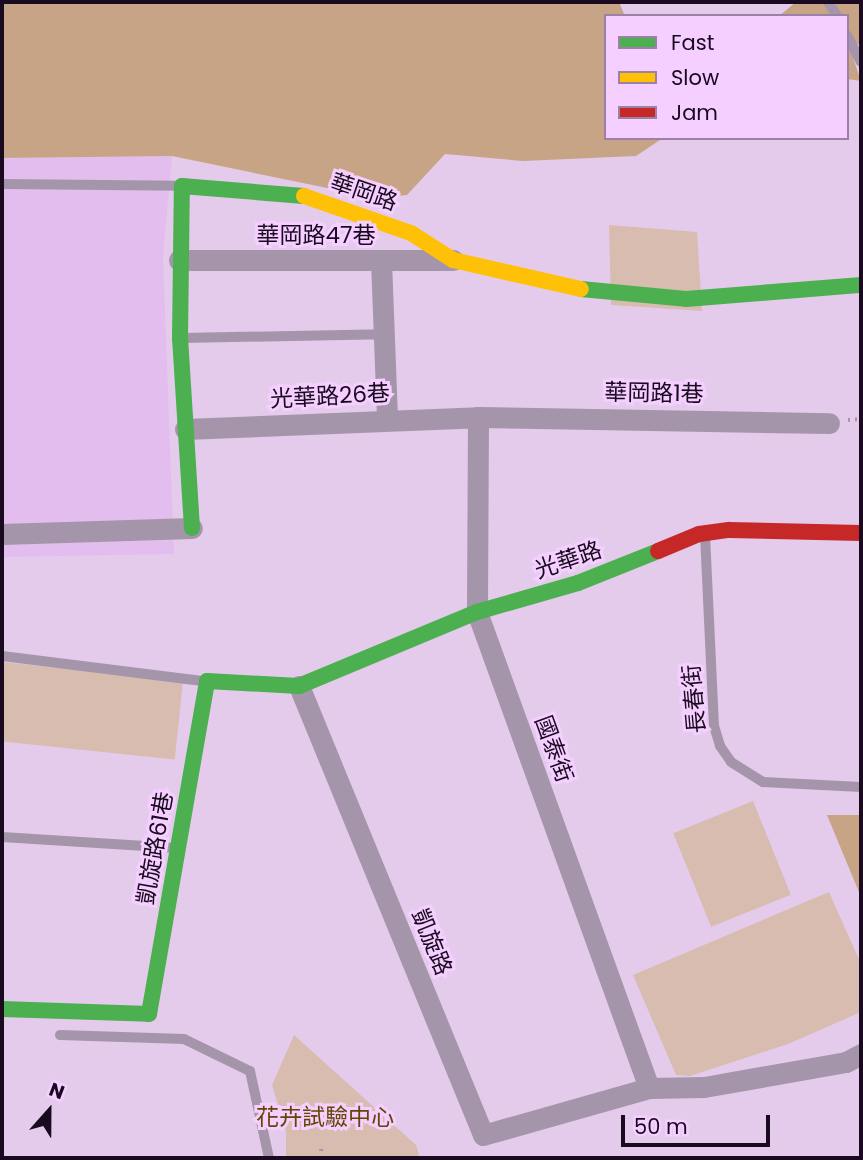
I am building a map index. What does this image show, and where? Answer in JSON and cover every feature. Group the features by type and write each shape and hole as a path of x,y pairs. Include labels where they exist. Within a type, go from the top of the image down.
{"street":[{"name":"華岡路","path":"182,186 299,194 411,233 453,260 589,291 686,299 861,285"},
{"path":"2,534 192,528 180,339 182,186"},
{"name":"華岡路47巷","path":"179,260 453,260"},
{"path":"381,261 387,419"},
{"name":"光華路26巷","path":"185,429 478,416"},
{"name":"華岡路1巷","path":"478,416 829,423"},
{"name":"國泰街","path":"478,416 477,612 649,1088"},
{"name":"光華路","path":"299,686 477,612 578,583 705,534 729,530 861,533"},
{"path":"207,681 299,686"},
{"name":"凱旋路61巷","path":"2,1009 143,1017 149,1014 207,681"},
{"name":"凱旋路","path":"299,686 483,1135 649,1088 704,1087 846,1062 861,1054"}],"lane":[{"path":"849,39 861,62"},
{"path":"2,184 182,186"},
{"path":"180,339 383,334"},
{"name":"長春街","path":"705,534 714,726 720,746 731,762 763,782 861,787"},
{"path":"2,656 207,681"},
{"path":"2,837 178,849"},
{"path":"60,1035 184,1039 250,1071 268,1158"}],"path":[{"path":"321,1146 321,1158"}],"shaded area":[{"path":"2,2 619,2 624,14 604,14 604,140 660,140 636,156 523,161 445,154 407,195 376,198 172,156 2,158"},
{"path":"796,2 861,2 861,44 849,46 849,14 781,14"},
{"path":"849,46 861,81 849,79"},
{"path":"172,156 163,257 174,554 2,557 2,158"},
{"path":"827,815 861,815 861,897"}],"green space":[{"path":"609,225 697,232 702,311 611,305"},
{"path":"2,662 183,681 175,760 2,741"},
{"path":"753,801 791,895 711,927 673,833"},
{"path":"829,892 861,964 861,1012 788,1044 690,1076 676,1075 633,975"},
{"name":"花卉試驗中心","path":"294,1035 416,1145 420,1158 286,1158 286,1131 272,1085"}],"traffic: fast":[{"path":"192,528 180,339 182,186 304,196"},
{"path":"581,289 686,299 861,285"},
{"path":"2,1009 149,1014 207,681 299,686 477,612 578,583 658,551"}],"traffic: slow":[{"path":"304,196 411,233 453,260 581,289"}],"traffic: jam":[{"path":"658,551 699,534 729,530 861,533"}]}
